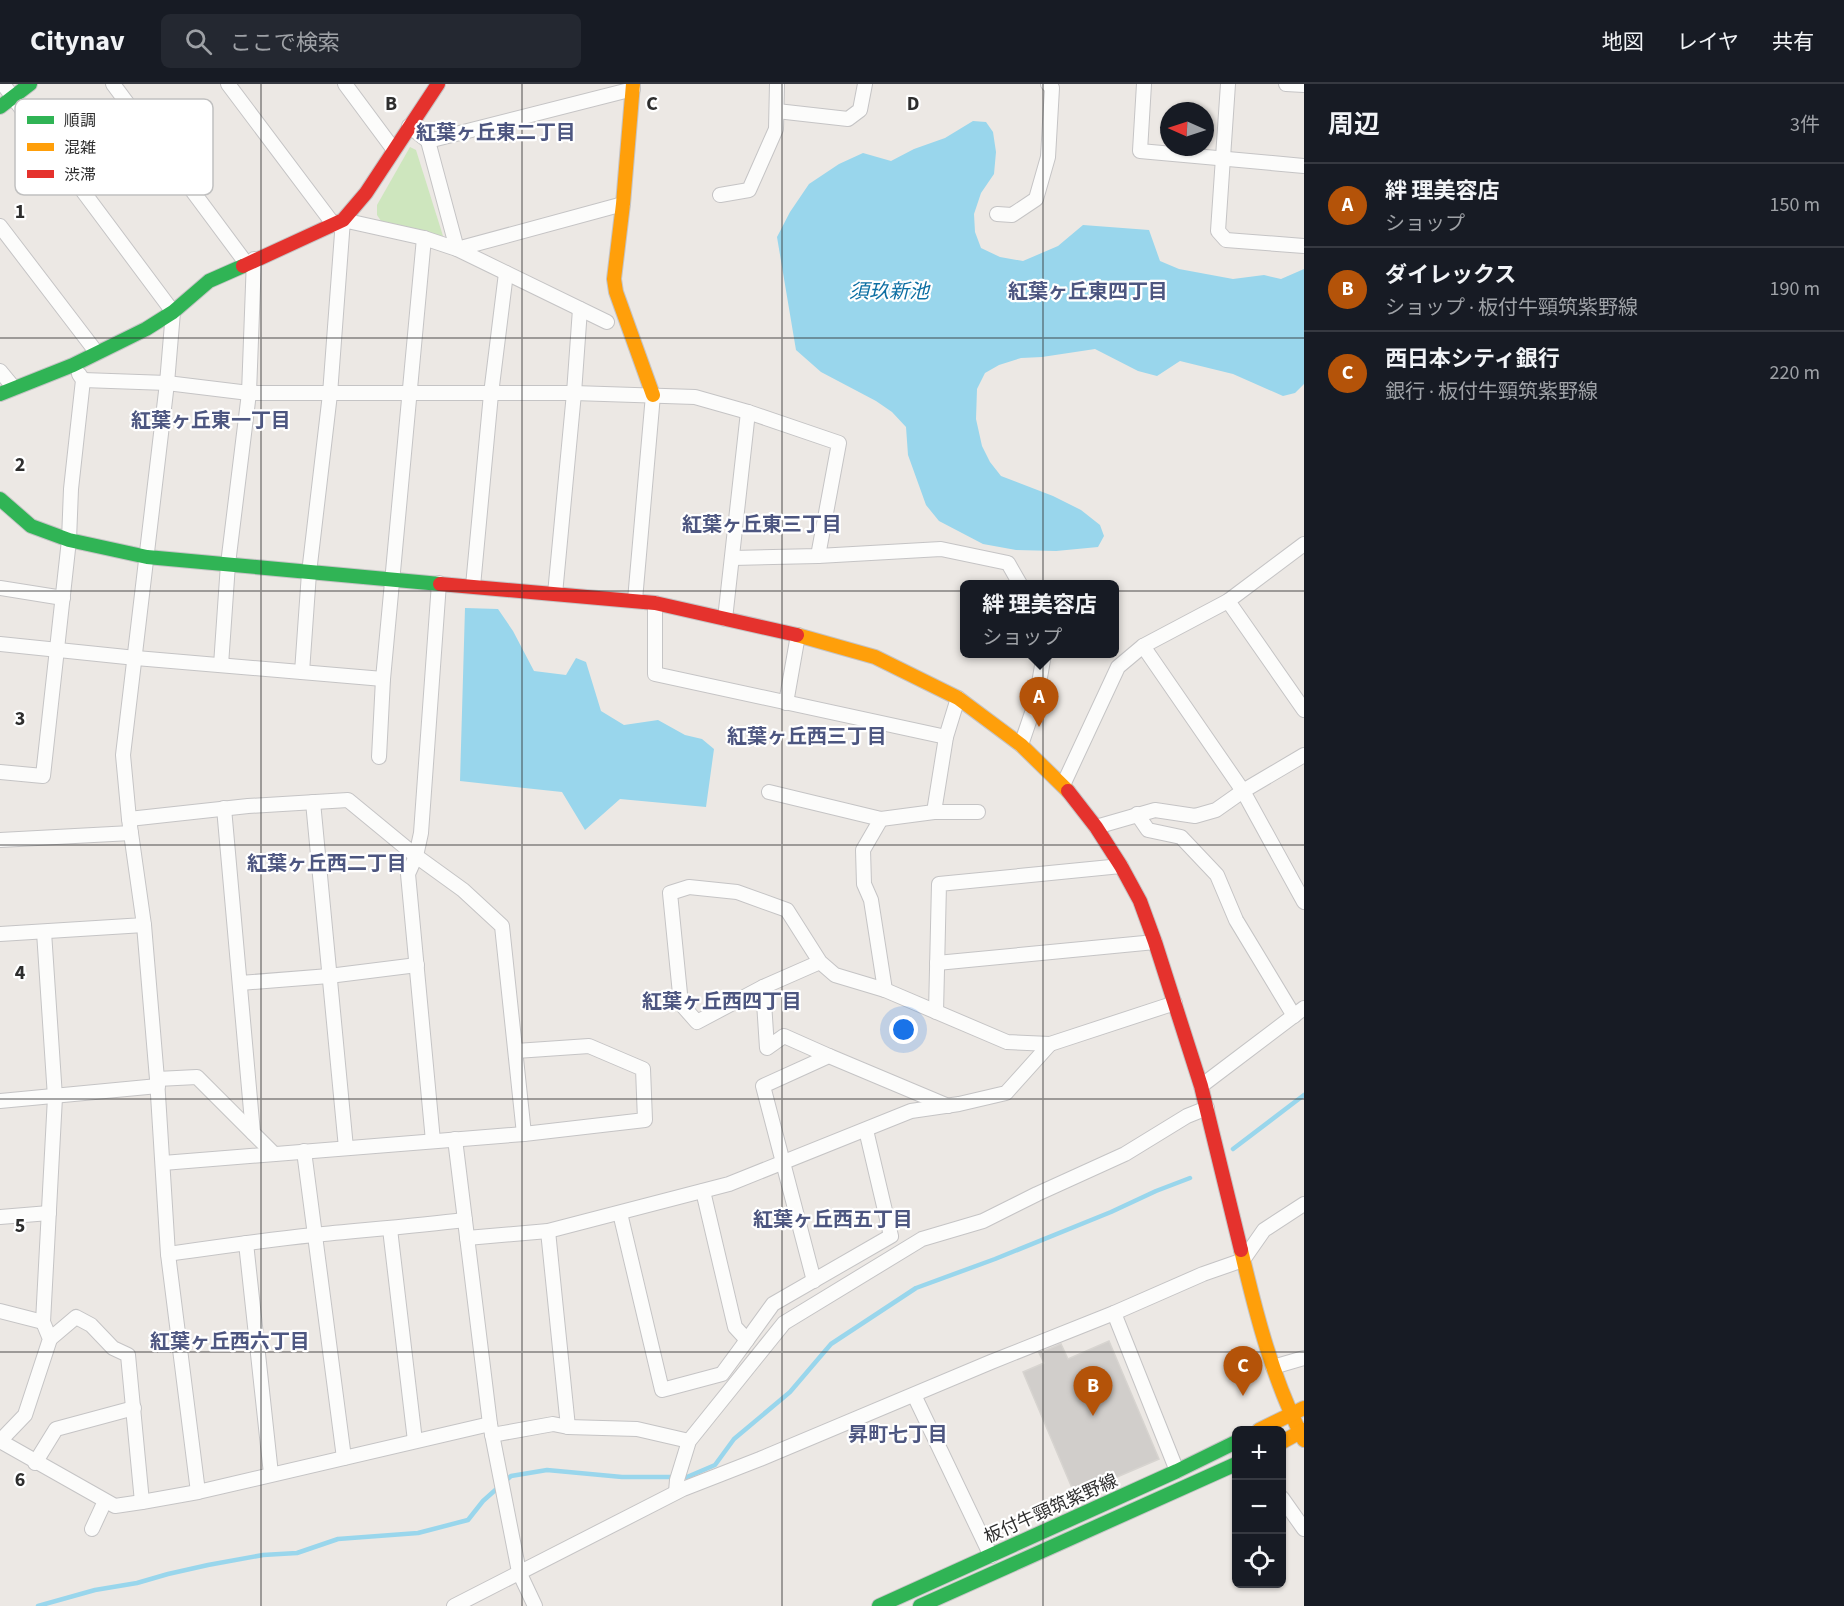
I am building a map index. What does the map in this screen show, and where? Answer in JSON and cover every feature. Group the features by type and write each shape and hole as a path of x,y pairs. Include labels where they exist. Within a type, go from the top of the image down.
{"street":[{"path":"3,84 15,100"},
{"path":"0,107 30,84"},
{"path":"113,84 125,99"},
{"path":"228,84 338,222 424,238 457,249 607,322"},
{"path":"345,84 394,150"},
{"path":"0,394 72,365 146,329 172,312 209,281 338,222 366,193 438,84"},
{"path":"720,195 749,190 776,129 777,84"},
{"path":"777,111 848,119 860,110 865,84"},
{"path":"998,214 1012,214 1036,199 1048,157 1052,88 1048,84"},
{"path":"1144,84 1140,151 1304,166"},
{"path":"1228,84 1218,231 1226,240 1304,246"},
{"path":"1286,84 1304,85"},
{"path":"428,141 633,86 614,279 616,292 653,395 635,600"},
{"path":"409,126 428,141 457,249"},
{"path":"85,195 172,312 167,383 123,755 144,925 158,1083 168,1254 198,1492"},
{"path":"199,195 250,261 249,393 228,564 221,665"},
{"path":"457,249 623,204"},
{"path":"302,672 309,573 330,394 338,222"},
{"path":"0,226 97,353"},
{"path":"379,757 383,679 424,238"},
{"path":"473,586 491,394 506,273"},
{"path":"555,594 580,309"},
{"path":"0,772 43,776 69,540 71,489 83,380 72,365"},
{"path":"0,371 14,388"},
{"path":"83,380 167,383 249,393 574,393 695,397 748,412 839,443 818,556"},
{"path":"725,619 748,412"},
{"path":"0,499 32,526 69,540 147,557 655,603 798,635 875,657 958,698 1021,745 1063,785 1096,827 1140,901 1201,1086 1243,1260 1273,1367 1290,1415 1303,1434 1286,1440"},
{"path":"1063,785 1118,667 1143,646 1228,601 1304,544"},
{"path":"733,558 941,549 1008,563 1017,580"},
{"path":"433,1141 408,874 416,856 421,833 439,583"},
{"path":"0,588 63,598"},
{"path":"1228,601 1304,710"},
{"path":"655,603 655,674 946,737"},
{"path":"786,703 798,635"},
{"path":"0,644 383,679"},
{"path":"1143,646 1243,791 1304,902"},
{"path":"1021,745 1036,701 1043,658"},
{"path":"934,812 946,737 958,698"},
{"path":"1096,827 1155,810 1195,816 1216,810 1243,791 1304,755"},
{"path":"769,792 881,819 934,812 978,812"},
{"path":"0,840 130,826 224,808 348,800 416,856 463,890 502,927 524,1134"},
{"path":"313,802 346,1148"},
{"path":"224,808 253,1133"},
{"path":"1137,814 1148,830 1181,837 1217,875 1236,920 1299,1012 1201,1086"},
{"path":"881,819 863,850 864,884 871,900 885,990"},
{"path":"936,1012 939,884 1121,866"},
{"path":"820,962 763,987 697,1023 681,1004 670,893 689,887 737,892 787,910 820,962 835,975 885,990 1006,1042 1050,1044 1175,1003"},
{"path":"0,934 144,925"},
{"path":"44,932 55,1097 43,1322 50,1339"},
{"path":"937,963 1155,942"},
{"path":"240,983 329,976 417,965"},
{"path":"763,987 767,1048 784,1036 949,1106"},
{"path":"467,1238 548,1232 703,1191 729,1184 911,1111 949,1106 1006,1093 1050,1044"},
{"path":"163,1163 524,1134 645,1120 643,1069 589,1046 516,1051"},
{"path":"814,1281 763,1086 829,1056"},
{"path":"0,1101 55,1097 198,1077 274,1154"},
{"path":"676,1492 689,1442 784,1323 922,1239 983,1221 1125,1154 1187,1116 1207,1108"},
{"path":"620,1213 662,1390 722,1374 773,1304 891,1236 866,1130"},
{"path":"455,1139 491,1429 519,1572 535,1606"},
{"path":"304,1152 344,1458"},
{"path":"703,1191 735,1327 747,1340"},
{"path":"454,1606 676,1492 760,1460 1203,1274 1243,1260 1264,1230 1304,1204"},
{"path":"0,1217 49,1213"},
{"path":"168,1254 315,1235 465,1220"},
{"path":"390,1229 415,1441"},
{"path":"548,1232 568,1427"},
{"path":"246,1243 271,1474"},
{"path":"0,1311 43,1322"},
{"path":"1114,1313 1178,1471"},
{"path":"142,1502 128,1355 113,1348 91,1324 76,1317 50,1339 25,1415 0,1441 115,1506 142,1502 198,1492 415,1441 491,1429 553,1424 568,1427 637,1429 689,1442"},
{"path":"1273,1367 1304,1358"},
{"path":"914,1395 991,1556"},
{"path":"35,1462 56,1429 134,1408"},
{"path":"1269,1426 1304,1408"},
{"name":"板付牛頸筑紫野線","path":"879,1606 1178,1471 1232,1444"},
{"name":"板付牛頸筑紫野線","path":"920,1606 1232,1466"},
{"path":"92,1529 105,1501"},
{"path":"1286,1505 1304,1529"}],"green space":[{"path":"410,147 416,150 443,236 438,238 381,221 377,215 377,205"}],"water":[{"name":"須玖新池","path":"973,121 986,122 993,132 996,152 994,174 981,193 974,214 975,232 981,248 1000,257 1023,261 1058,246 1083,225 1149,230 1160,261 1179,269 1233,279 1264,275 1281,279 1304,269 1304,384 1295,393 1283,396 1233,374 1180,361 1157,376 1138,371 1095,349 1021,358 999,365 985,373 977,389 976,419 982,446 990,462 1001,476 1053,496 1081,510 1100,525 1104,536 1098,547 1056,551 1016,550 983,544 939,521 926,505 908,455 906,427 892,412 821,372 796,350 777,237 809,184 839,164 863,153 891,161 914,149 945,138"},
{"path":"465,608 498,609 513,631 534,671 566,675 576,658 586,662 601,711 624,725 658,720 685,735 702,739 714,749 706,807 620,799 585,830 562,792 460,781"}],"building":[{"path":"1109,1341 1159,1459 1075,1495 1023,1372 1044,1363 1039,1353 1061,1344 1068,1359"}],"waterway":[{"path":"1233,1149 1304,1095"},
{"path":"38,1606 95,1590 137,1583 208,1565 263,1555 297,1553 338,1539 418,1533 468,1520 483,1501 511,1476 547,1470 622,1477 687,1477 715,1465 734,1439 790,1392 831,1344 916,1288 995,1259 1190,1178"}],"traffic: fast":[{"path":"0,107 30,84"},
{"path":"0,394 73,365 146,329 173,312 209,281 243,266"},
{"path":"0,499 31,526 69,540 147,557 440,584"},
{"path":"879,1606 1232,1444"},
{"path":"920,1606 1232,1466"}],"traffic: slow":[{"path":"633,84 614,279 616,292 653,395"},
{"path":"797,635 875,657 958,698 1021,745 1068,791"},
{"path":"1241,1250 1259,1323 1274,1371 1304,1440"},
{"path":"1267,1426 1304,1408"},
{"path":"1286,1440 1304,1430"}],"traffic: jam":[{"path":"243,266 343,220 366,193 438,84"},
{"path":"440,584 655,603 797,635"},
{"path":"1068,791 1096,827 1140,901 1201,1086 1241,1250"}],"place":[{"name":"絆 理美容店","path":"1039,727"},
{"name":"西日本シティ銀行","path":"1243,1396"},
{"name":"ダイレックス","path":"1093,1416"}],"district":[{"name":"紅葉ヶ丘東二丁目","path":"496,133"},
{"name":"紅葉ヶ丘東四丁目","path":"1088,292"},
{"name":"紅葉ヶ丘東一丁目","path":"211,421"},
{"name":"紅葉ヶ丘東三丁目","path":"762,525"},
{"name":"紅葉ヶ丘西三丁目","path":"807,737"},
{"name":"紅葉ヶ丘西二丁目","path":"327,864"},
{"name":"紅葉ヶ丘西四丁目","path":"722,1002"},
{"name":"紅葉ヶ丘西五丁目","path":"833,1220"},
{"name":"紅葉ヶ丘西六丁目","path":"230,1342"},
{"name":"昇町七丁目","path":"898,1435"}]}
